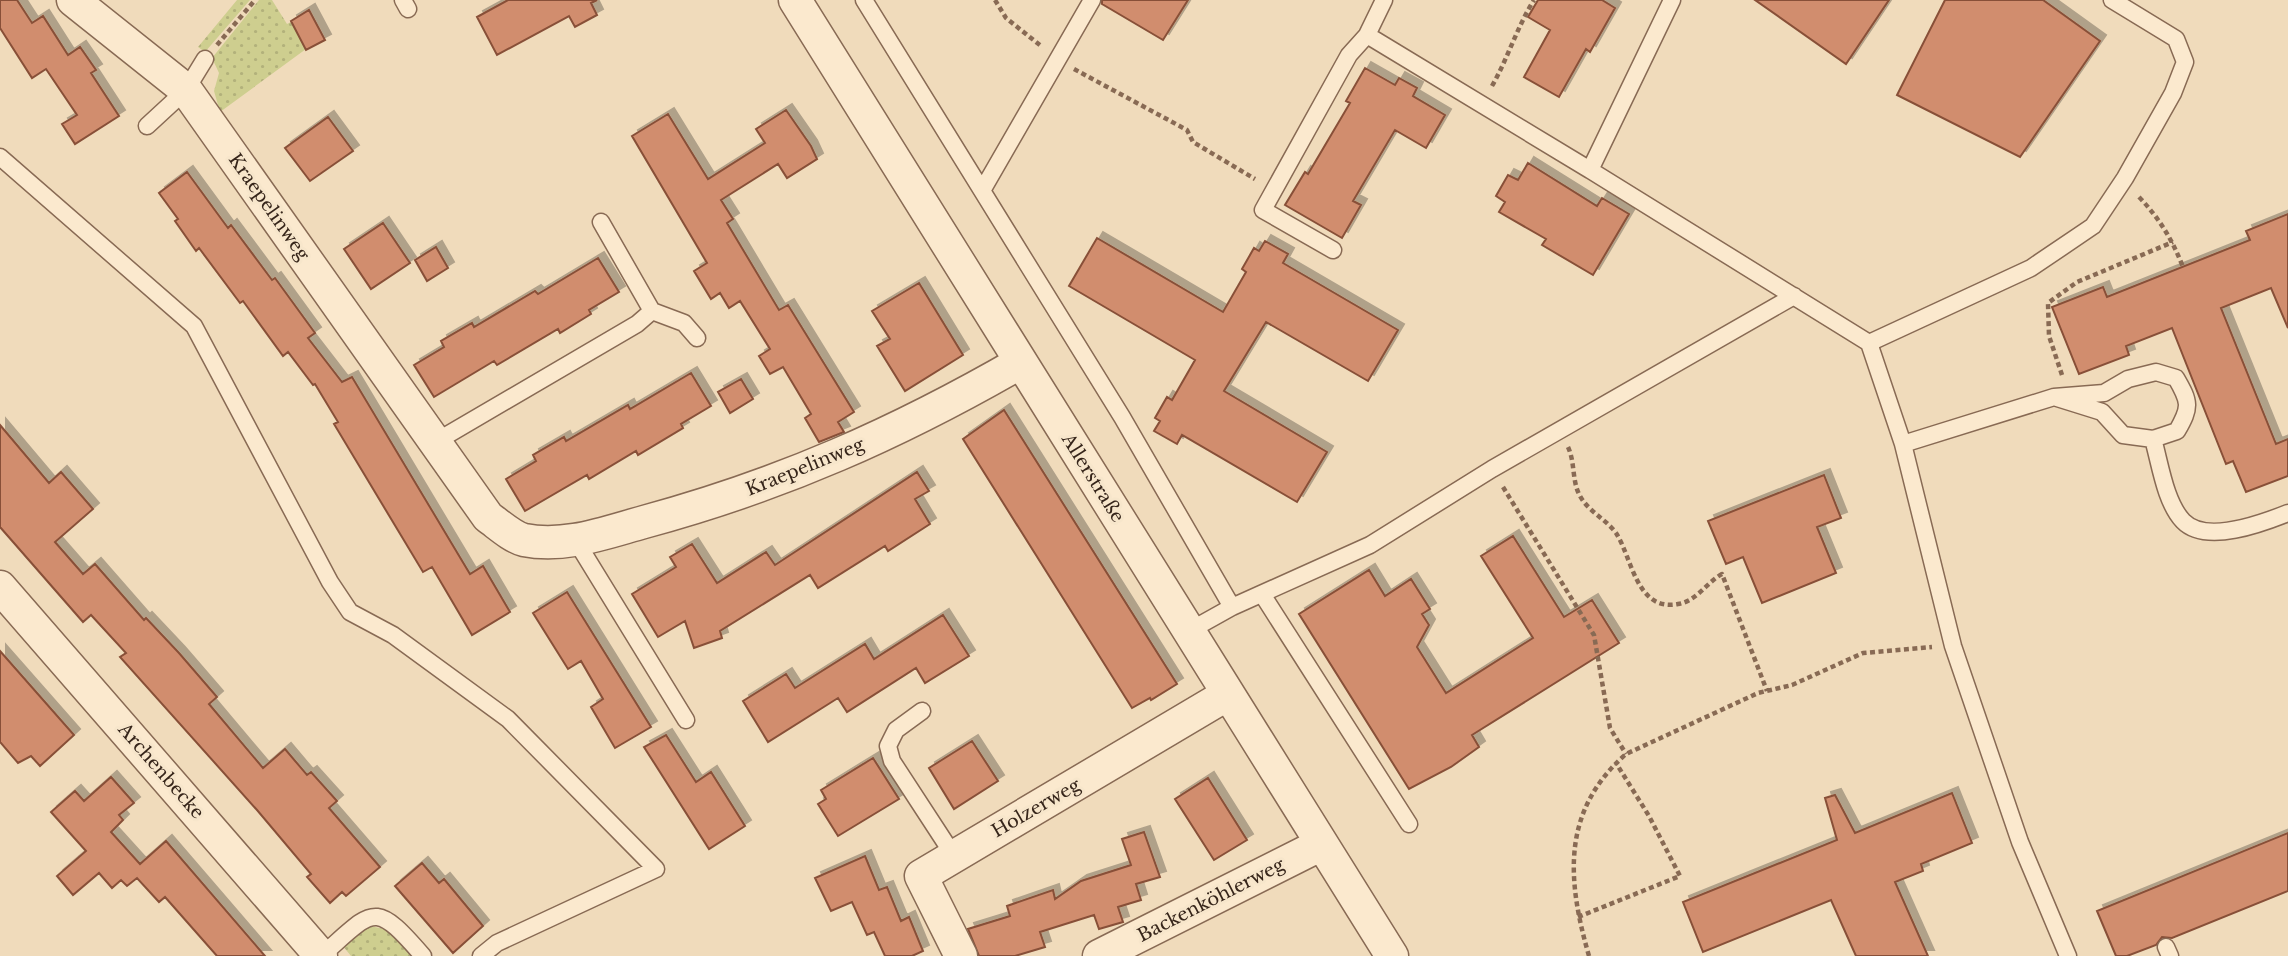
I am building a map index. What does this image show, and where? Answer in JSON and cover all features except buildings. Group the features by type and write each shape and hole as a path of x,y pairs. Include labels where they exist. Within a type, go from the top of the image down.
{"street":[{"name":"Kraepelinweg","path":"73,0 186,90 437,441 488,517 520,540 551,543 576,541 713,503 817,466 939,409 1021,362"},
{"name":"Allerstraße","path":"796,0 1392,956"},
{"name":"Archenbecke","path":"0,587 321,956"},
{"name":"Holzerweg","path":"961,956 921,876 1228,694"},
{"name":"Backenköhlerweg","path":"1099,956 1322,844"}],"lane":[{"path":"864,0 1122,417 1232,607"},
{"path":"983,189 1093,0"},
{"path":"1333,250 1263,210 1349,55 1367,35 1384,0"},
{"path":"1590,170 1672,0"},
{"path":"1869,343 2032,268 2093,226 2121,184 2173,93 2185,62 2176,39 2112,0"},
{"path":"1367,35 1869,343 1903,444 1953,646 2020,842 2068,956"},
{"path":"147,126 186,90 207,56"},
{"path":"0,157 194,326 330,582 350,611 393,635 508,719 656,869 498,943 481,956"},
{"path":"601,222 652,311 684,323 697,338"},
{"path":"1189,631 1232,607 1370,545 1492,469 1794,296"},
{"path":"437,441 637,324 652,311"},
{"path":"1903,444 2061,397 2104,393 2128,379 2156,372 2176,378 2188,400 2186,415 2178,431 2152,439 2123,435 2102,412 2061,397"},
{"path":"2152,439 2171,498 2183,522 2203,531 2231,531 2288,513"},
{"path":"576,541 686,720"},
{"path":"1262,594 1409,824"},
{"path":"922,711 896,730 888,746 892,761 954,856"},
{"path":"321,956 365,918 382,916 394,923 423,956"}],"path":[{"path":"207,56 255,0"},
{"path":"995,0 1006,18 1057,60 1187,130 1193,142 1274,191"},
{"path":"1481,105 1510,56 1522,18 1534,0"},
{"path":"2121,184 2135,193 2155,214 2174,242 2183,267"},
{"path":"2061,397 2049,336 2049,303 2077,282 2174,242"},
{"path":"1560,430 1571,454 1578,493 1589,508 1617,534 1634,580 1646,592 1659,602 1676,605 1694,598 1709,581 1722,574 1767,691"},
{"path":"1492,469 1594,635 1610,728 1626,754"},
{"path":"1589,956 1578,917 1573,868 1582,810 1598,782 1626,754 1767,691 1792,685 1863,653 1885,648 1953,646"},
{"path":"1578,917 1680,876 1649,816 1616,763"}],"green space":[{"path":"237,0 250,0 205,52 198,47"},
{"path":"259,0 272,0 287,24 291,22 306,49 220,112 214,91 219,73 212,58"},
{"path":"370,926 389,930 413,956 351,956 342,945"}]}
